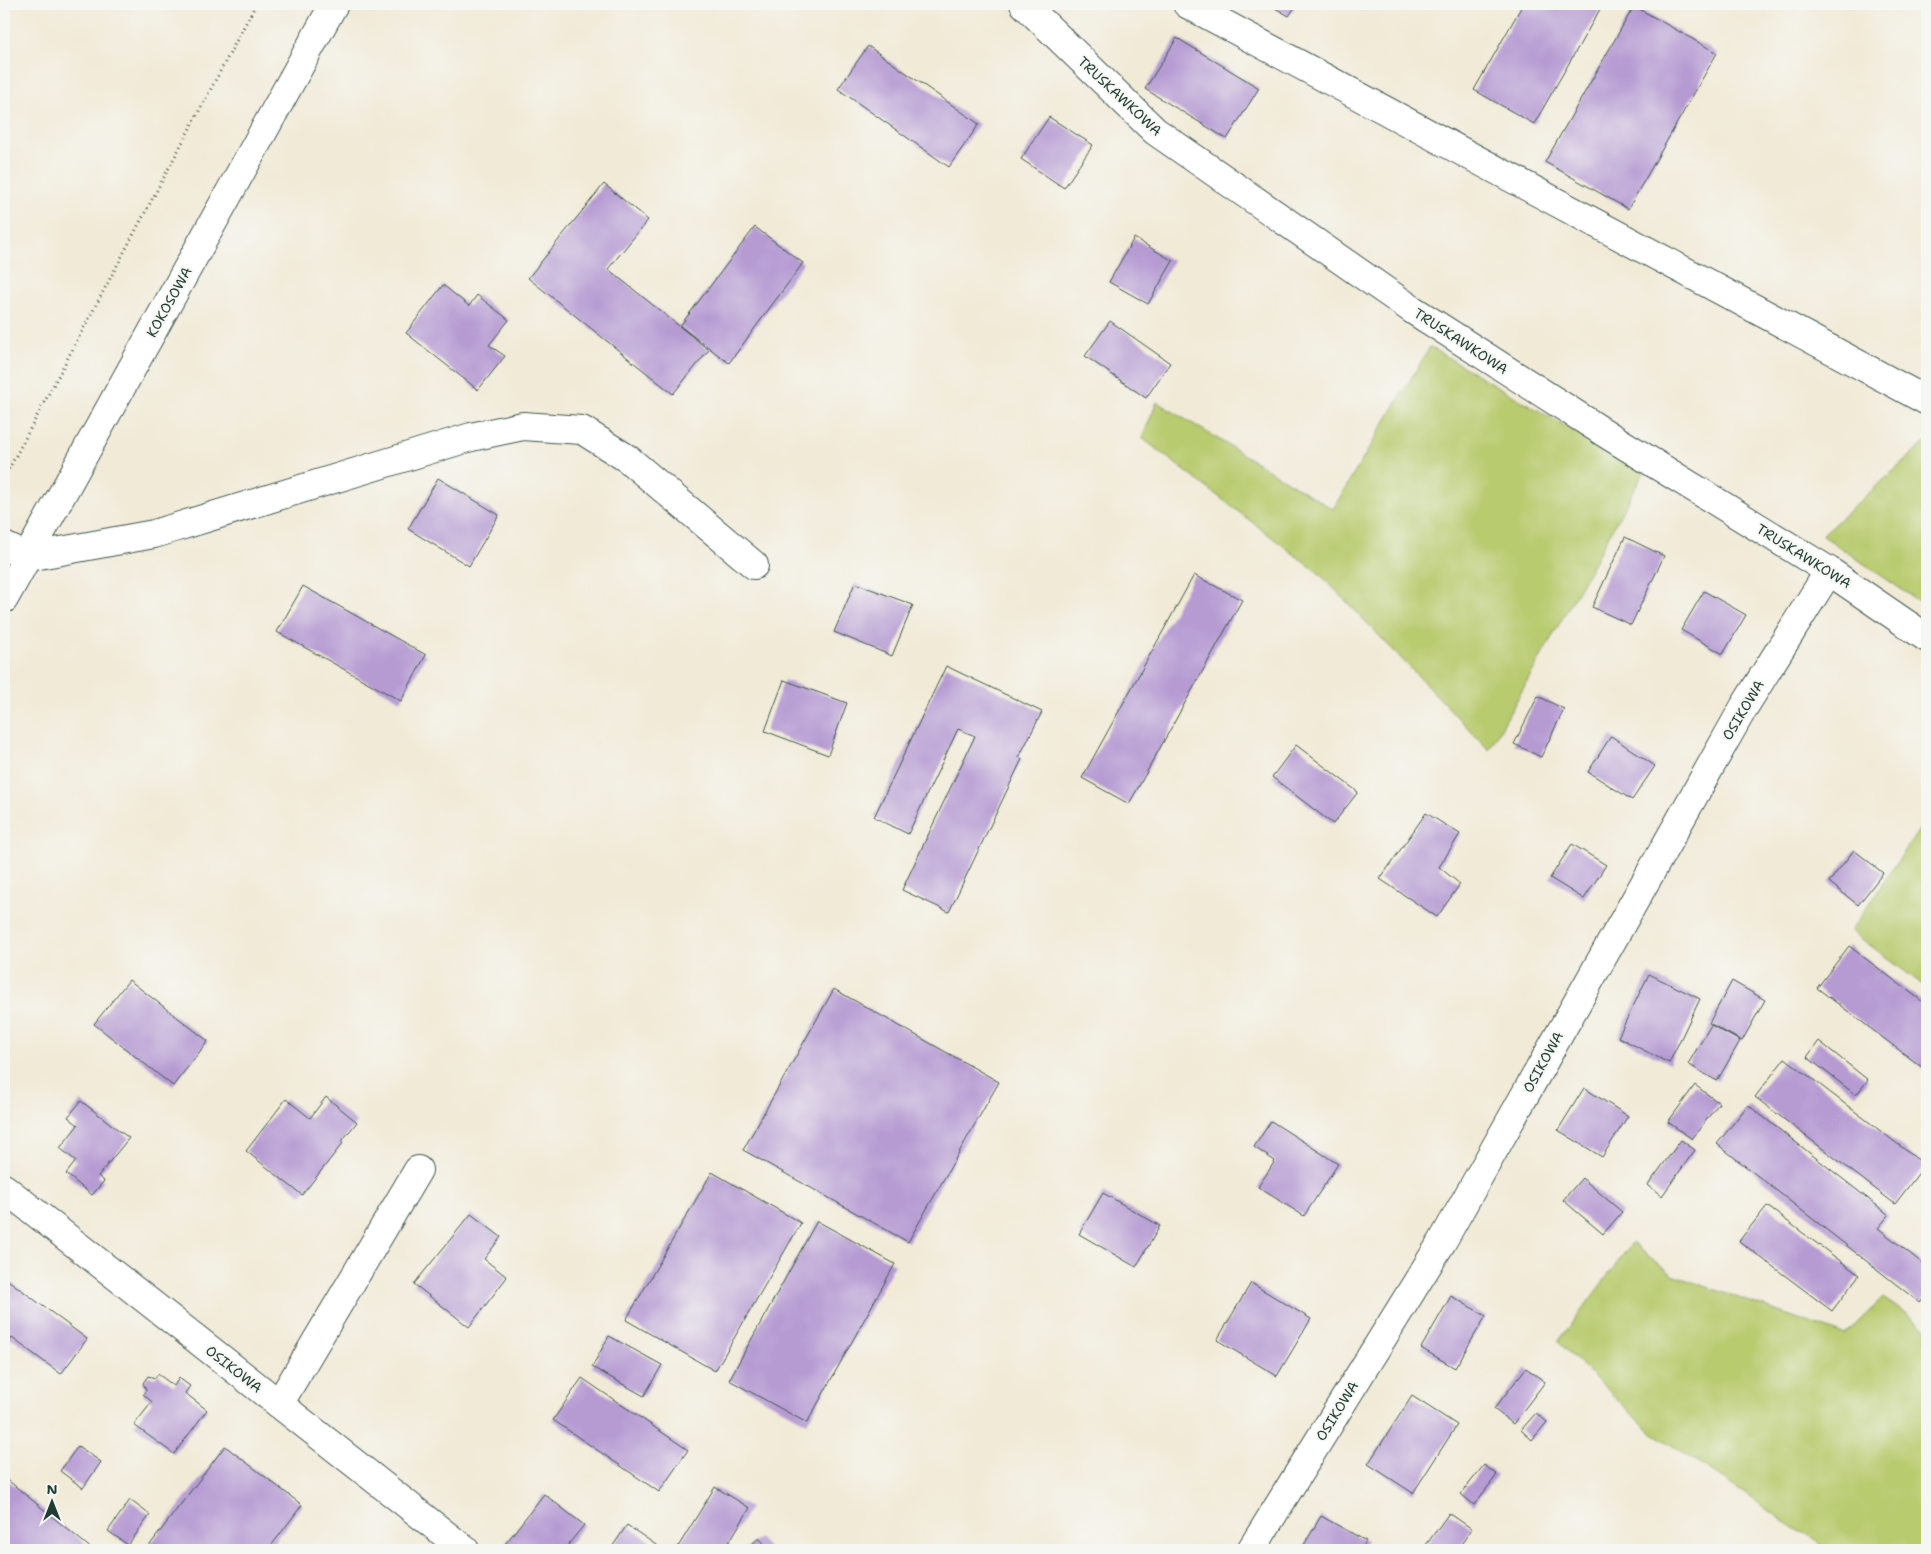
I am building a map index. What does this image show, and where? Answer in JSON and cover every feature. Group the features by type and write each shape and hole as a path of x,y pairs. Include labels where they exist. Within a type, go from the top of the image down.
{"street":[{"name":"KOKOSOWA","path":"4,599 16,551 334,4"},
{"name":"TRUSKAWKOWA","path":"1024,4 1155,131 1412,310 1600,430 1829,571 1927,638"},
{"path":"1187,4 1927,401"},
{"path":"16,551 154,534 471,437 522,426 582,430 628,459 754,565"},
{"name":"OSIKOWA","path":"1251,1550 1442,1242 1744,707 1829,571"},
{"path":"279,1404 418,1170"},
{"name":"OSIKOWA","path":"4,1188 465,1550"}],"path":[{"path":"4,478 256,4"}],"green space":[{"path":"1430,347 1644,472 1489,750 1320,574 1142,438 1157,402 1333,509"},
{"path":"1927,441 1927,607 1822,535"},
{"path":"1927,818 1927,988 1851,931"},
{"path":"1632,1243 1673,1275 1845,1335 1883,1298 1927,1328 1927,1550 1829,1550 1649,1430 1558,1342"}],"building":[{"path":"1268,4 1297,4 1289,16"},
{"path":"1523,4 1603,4 1534,124 1474,90"},
{"path":"1634,6 1717,53 1628,209 1545,162"},
{"path":"1177,38 1259,88 1227,139 1145,89"},
{"path":"868,46 979,124 949,167 838,89"},
{"path":"1049,117 1093,145 1064,188 1021,159"},
{"path":"604,184 648,220 608,269 709,350 673,394 528,278"},
{"path":"755,227 803,263 729,363 680,326"},
{"path":"1134,238 1173,261 1148,304 1109,282"},
{"path":"443,285 469,306 477,295 509,320 489,345 505,356 478,390 406,333"},
{"path":"1110,321 1170,363 1146,398 1085,356"},
{"path":"438,478 499,515 469,566 408,529"},
{"path":"1625,537 1664,556 1631,625 1592,607"},
{"path":"1194,575 1242,600 1129,804 1082,778"},
{"path":"855,583 913,605 892,656 834,632"},
{"path":"303,586 426,655 401,701 277,632"},
{"path":"1704,591 1746,615 1723,654 1681,630"},
{"path":"946,666 1042,712 1019,757 1022,759 949,912 902,890 975,736 958,729 908,834 874,817"},
{"path":"784,680 847,703 828,755 765,731"},
{"path":"1538,696 1564,709 1541,757 1514,744"},
{"path":"1611,736 1655,766 1632,800 1588,772"},
{"path":"1296,745 1358,792 1333,824 1272,777"},
{"path":"1426,813 1460,834 1439,867 1460,884 1437,917 1380,879"},
{"path":"1572,844 1606,865 1584,899 1550,878"},
{"path":"1854,850 1883,873 1858,905 1829,882"},
{"path":"1849,946 1927,1005 1927,1071 1817,988"},
{"path":"1649,974 1700,999 1669,1063 1618,1037"},
{"path":"129,980 208,1041 173,1086 94,1024"},
{"path":"1732,981 1765,1000 1742,1041 1709,1023"},
{"path":"834,989 999,1082 908,1242 743,1150"},
{"path":"1711,1025 1740,1041 1717,1081 1688,1064"},
{"path":"1819,1041 1868,1080 1856,1095 1807,1057"},
{"path":"1785,1058 1925,1165 1895,1204 1755,1097"},
{"path":"1695,1085 1719,1103 1692,1139 1668,1122"},
{"path":"1584,1088 1628,1116 1602,1157 1558,1130"},
{"path":"326,1097 357,1122 302,1195 246,1151 286,1099 310,1118"},
{"path":"81,1101 129,1138 98,1176 104,1181 92,1195 66,1174 76,1161 60,1148 78,1125 68,1117"},
{"path":"1748,1105 1889,1215 1878,1228 1927,1267 1927,1294 1920,1303 1717,1144"},
{"path":"1271,1121 1338,1164 1304,1216 1258,1187 1275,1161 1254,1147"},
{"path":"1681,1140 1695,1150 1662,1196 1648,1185"},
{"path":"712,1172 801,1223 715,1371 626,1320"},
{"path":"1582,1178 1622,1212 1603,1234 1563,1200"},
{"path":"1103,1193 1160,1226 1136,1267 1079,1234"},
{"path":"1767,1206 1859,1275 1832,1311 1739,1241"},
{"path":"471,1214 501,1237 484,1259 507,1277 469,1327 414,1284"},
{"path":"817,1221 895,1264 807,1423 729,1380"},
{"path":"4,1277 87,1339 61,1374 12,1338 4,1349"},
{"path":"1251,1283 1311,1319 1277,1376 1217,1340"},
{"path":"1451,1296 1486,1316 1455,1368 1421,1348"},
{"path":"609,1336 662,1365 644,1396 592,1367"},
{"path":"1526,1368 1545,1382 1513,1424 1494,1409"},
{"path":"158,1374 174,1386 179,1378 190,1386 185,1393 207,1410 174,1454 134,1425 152,1402 143,1394 146,1390 143,1383 148,1376 155,1378"},
{"path":"582,1378 688,1450 659,1492 553,1420"},
{"path":"1412,1396 1457,1425 1413,1493 1368,1464"},
{"path":"1536,1413 1547,1422 1532,1440 1521,1430"},
{"path":"78,1446 101,1462 83,1488 60,1471"},
{"path":"225,1446 302,1505 268,1550 146,1550"},
{"path":"1484,1465 1497,1475 1474,1505 1461,1494"},
{"path":"4,1477 93,1550 4,1550"},
{"path":"715,1487 750,1508 724,1550 676,1550"},
{"path":"544,1494 584,1525 564,1550 506,1550 502,1548"},
{"path":"130,1500 150,1515 128,1545 108,1531"},
{"path":"1449,1513 1472,1529 1457,1550 1434,1550 1426,1545"},
{"path":"1321,1516 1366,1541 1361,1550 1301,1550"},
{"path":"627,1525 659,1547 657,1550 610,1550"},
{"path":"759,1538 770,1550 745,1550"}]}
